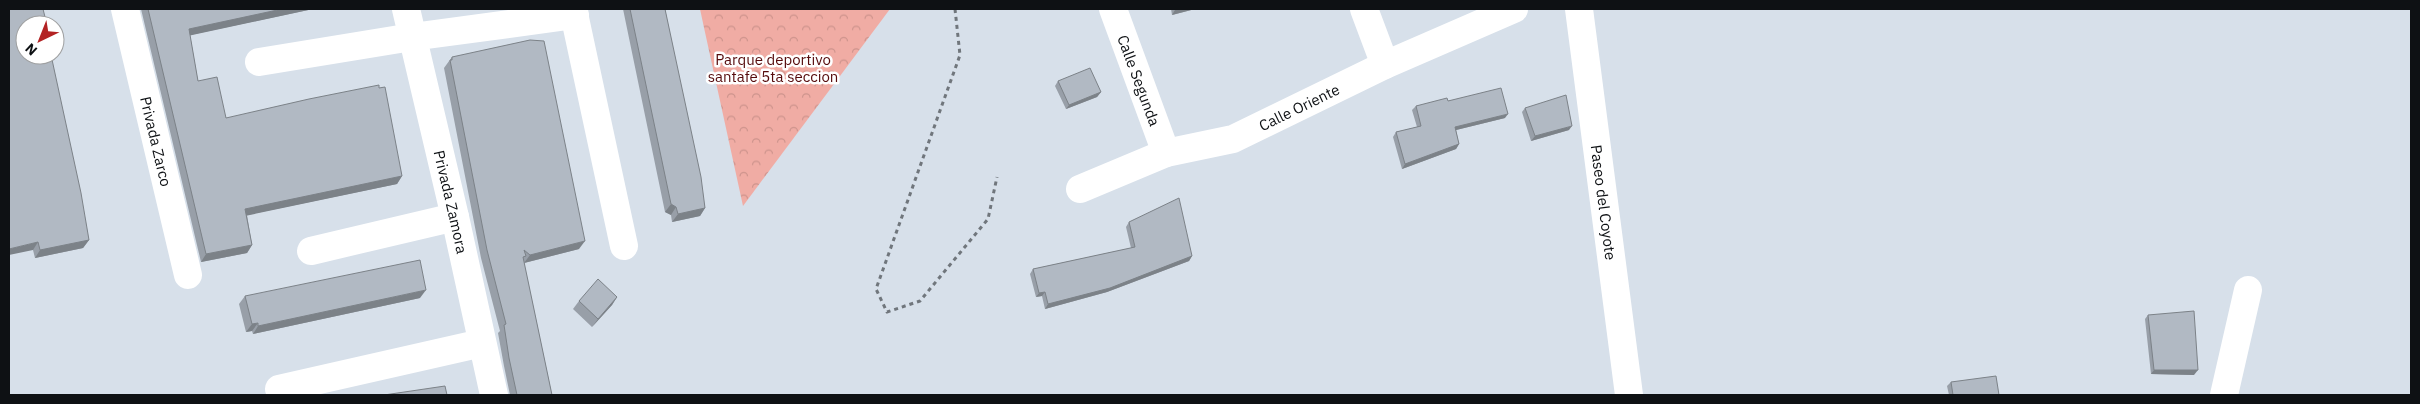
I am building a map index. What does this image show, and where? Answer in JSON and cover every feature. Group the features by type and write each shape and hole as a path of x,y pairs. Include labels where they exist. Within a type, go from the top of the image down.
{"street":[{"name":"Privada Zarco","path":"125,9 188,275"},
{"name":"Privada Zamora","path":"406,9 455,217 494,395"},
{"name":"Calle Segunda","path":"1113,9 1166,153"},
{"path":"1364,9 1385,65"},
{"name":"Calle Oriente","path":"1080,189 1166,153 1233,139 1385,65 1514,9"},
{"name":"Paseo del Coyote","path":"1579,9 1629,395"},
{"path":"259,62 574,12 624,246"},
{"path":"311,251 455,217"},
{"path":"2224,395 2248,290"},
{"path":"279,389 482,343"}],"path":[{"path":"955,9 960,55 876,289 887,312 920,301 988,219 997,177"}],"green space":[{"name":"Parque deportivo santafe 5ta seccion","path":"700,9 890,9 743,206 703,23"}],"building":[{"path":"9,9 43,9 44,15 15,15 15,65 53,65 81,193 89,240 40,250 38,242 9,249"},
{"path":"148,9 282,9 189,29 198,81 217,77 226,118 379,85 379,88 385,87 402,176 245,209 252,245 206,254"},
{"path":"630,9 665,9 701,177 705,208 678,214 676,207 671,204"},
{"path":"530,40 544,41 585,241 530,255 524,250 526,256 523,257 552,395 517,395 509,358 504,325 506,324 487,250 450,60 452,60 452,57"},
{"path":"1090,68 1101,92 1069,105 1058,81"},
{"path":"1501,88 1508,114 1455,127 1459,144 1405,164 1396,132 1421,126 1416,106 1447,98 1448,101"},
{"path":"1566,95 1572,126 1535,136 1525,108"},
{"path":"1179,198 1192,256 1110,288 1048,304 1045,292 1039,293 1033,269 1135,247 1129,222"},
{"path":"420,260 426,290 258,326 258,323 252,324 245,296"},
{"path":"598,279 617,297 598,319 579,301"},
{"path":"2194,311 2198,370 2154,370 2148,315"},
{"path":"1996,376 1999,395 1953,395 1951,382"},
{"path":"445,386 447,395 384,395"}]}
